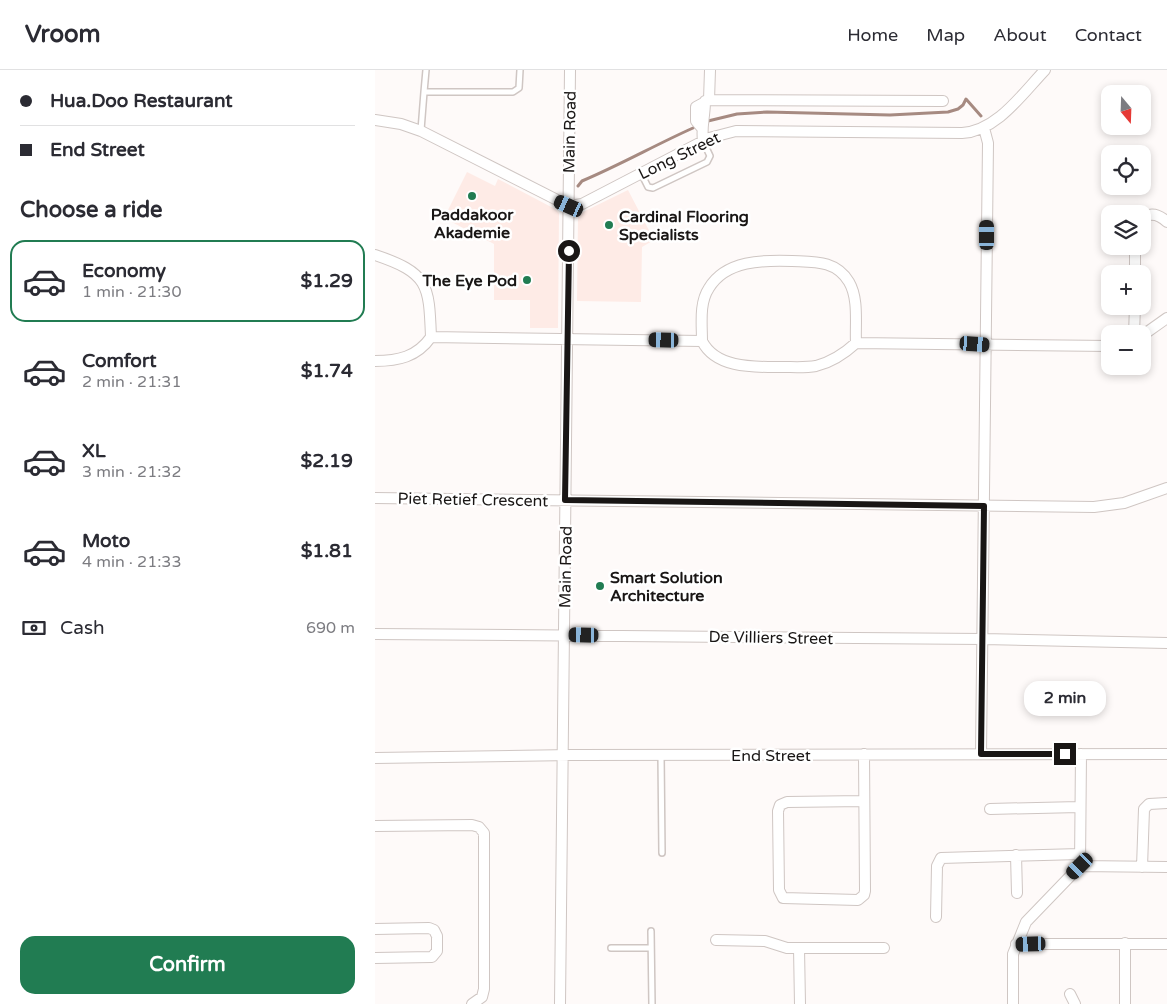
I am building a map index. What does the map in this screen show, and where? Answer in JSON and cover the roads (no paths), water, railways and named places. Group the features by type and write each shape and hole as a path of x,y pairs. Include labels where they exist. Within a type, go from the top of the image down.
{"street":[{"name":"Main Road","path":"560,1004 570,70"},
{"path":"703,142 701,127 705,120 710,70"},
{"name":"Long Street","path":"569,206 582,204 703,142 736,131 962,134 984,128 998,117 1045,70"},
{"path":"707,100 943,101"},
{"path":"375,120 401,124 421,131 569,206"},
{"path":"981,754 988,143 984,128"},
{"path":"1151,215 1162,217 1167,222"},
{"path":"375,255 415,274 425,286 430,298 431,337 423,348 409,356 393,361 375,361"},
{"path":"855,343 853,292 848,281 840,272 821,262 765,260 744,264 720,276 711,285 703,304 702,341 711,353 730,362 750,367 817,365 834,359 855,343 1101,346"},
{"path":"1151,329 1167,318"},
{"path":"431,337 702,341"},
{"name":"Piet Retief Crescent","path":"375,498 1109,506 1139,499 1167,488"},
{"name":"De Villiers Street","path":"375,634 983,639 1167,643"},
{"path":"864,754 865,893 863,897 858,900 783,898 779,890 778,811 780,805 787,802 864,801"},
{"path":"1013,1004 1012,970 1017,944 1026,922 1080,866 1079,807 1081,754"},
{"name":"End Street","path":"375,758 661,755 1167,754"},
{"path":"1142,867 1144,809 1149,804 1167,803"},
{"path":"990,809 1079,807"},
{"path":"375,826 472,825 484,833 484,989 482,997 472,1004"},
{"path":"936,917 939,860 945,857 1080,854"},
{"path":"1017,855 1017,893"},
{"path":"1080,866 1167,867"},
{"path":"375,928 429,928 434,930 437,936 437,951 432,957 375,958"},
{"path":"717,940 765,941 787,948 884,948"},
{"path":"1017,944 1167,944"},
{"path":"1125,944 1125,1004"},
{"path":"799,948 800,1004"},
{"path":"1071,994 1075,1004"}],"lane":[{"path":"421,131 426,70"},
{"path":"424,92 513,92 519,88 520,70"},
{"path":"641,173 648,187 653,188 707,162 710,156 703,142"},
{"path":"661,755 662,852"},
{"path":"651,930 652,1004"},
{"path":"611,948 651,948"}],"waterway":[{"path":"708,121 737,114 767,112 890,115 948,112 958,109 966,99 981,116"},
{"path":"578,186 582,181 693,128"}],"place":[{"name":"Paddakoor Akademie","path":"472,196"},
{"name":"Cardinal Flooring Specialists","path":"609,225"},
{"name":"The Eye Pod","path":"527,280"},
{"name":"Smart Solution Architecture","path":"600,586"}]}
